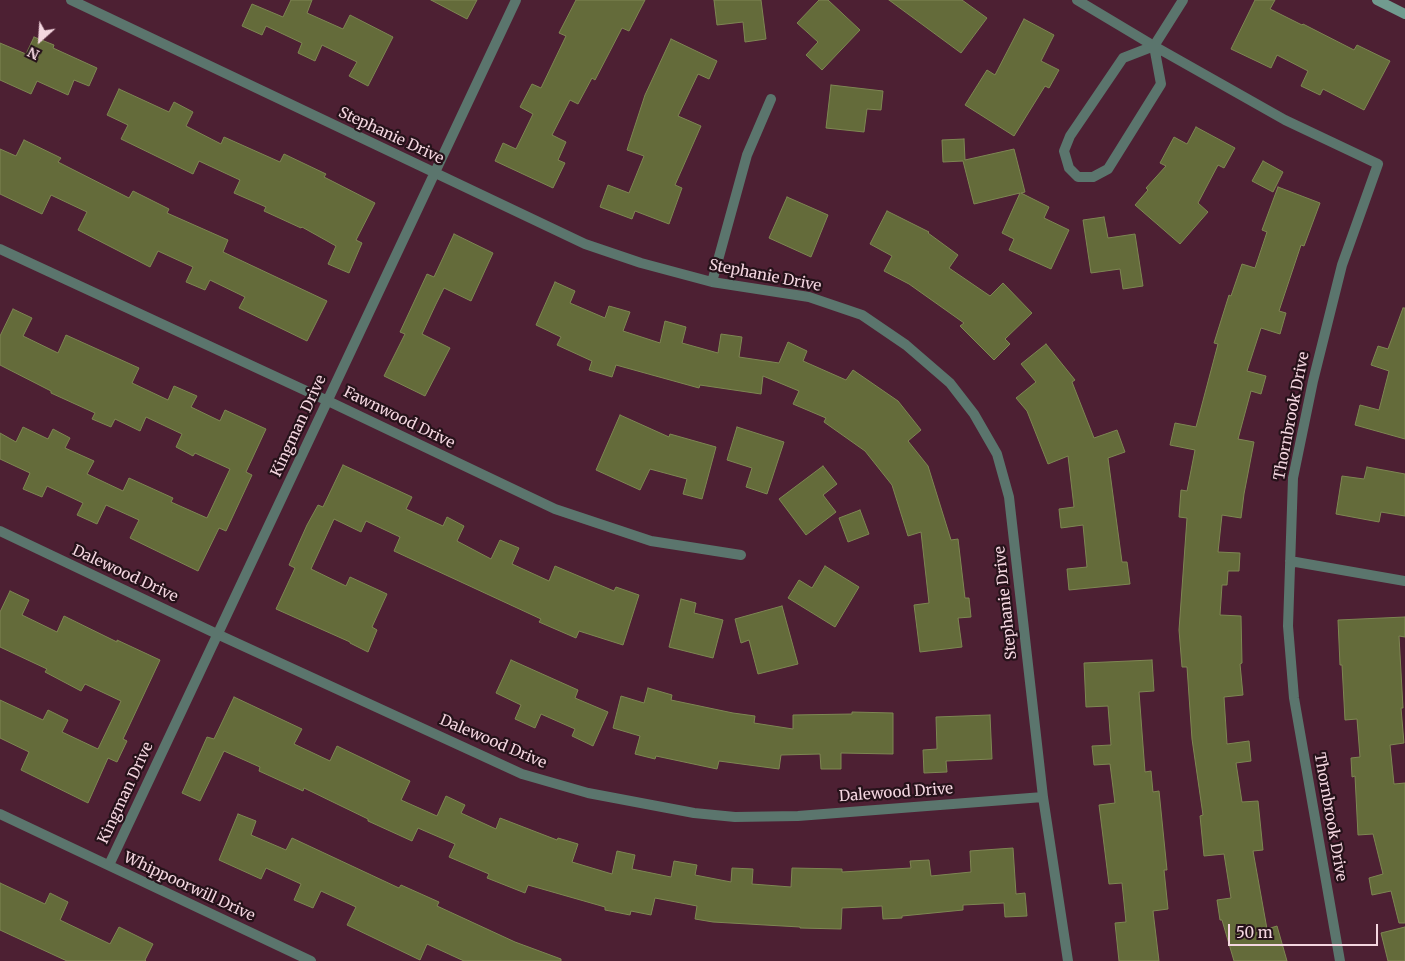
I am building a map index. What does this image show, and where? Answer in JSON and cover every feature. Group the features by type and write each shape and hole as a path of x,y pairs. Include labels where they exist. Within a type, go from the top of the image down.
{"main road":[{"path":"1377,0 1405,14"}],"street":[{"name":"Stephanie Drive","path":"71,0 585,244 641,263 712,282 809,297 862,315 906,345 950,383 974,414 997,454 1009,497 1043,797 1068,961"},
{"name":"Kingman Drive","path":"109,865 516,0"},
{"path":"1077,0 1154,46 1161,84 1108,169 1093,177 1078,177 1069,168 1064,151 1070,136 1123,58 1154,46 1183,0"},
{"name":"Thornbrook Drive","path":"1154,46 1285,120 1378,164 1342,265 1313,381 1293,478 1288,626 1294,698 1340,961"},
{"path":"712,282 747,155 771,99"},
{"name":"Fawnwood Drive","path":"0,249 328,400 555,510 651,541 741,555"},
{"name":"Dalewood Drive","path":"0,531 522,774 588,793 694,813 735,817 798,816 1043,797"},
{"path":"1290,561 1405,581"},
{"name":"Whippoorwill Drive","path":"0,814 311,961"}],"building":[{"path":"291,0 312,0 307,13 343,29 350,15 393,37 368,86 349,76 357,62 322,45 315,61 298,53 302,43 266,26 262,35 242,26 252,4 283,17"},
{"path":"431,0 477,0 467,19"},
{"path":"576,0 645,0 629,31 622,28 595,80 592,78 578,104 570,100 552,135 566,142 558,160 565,163 553,188 495,161 503,143 516,149 533,114 520,107 532,84 541,88 566,36 559,33"},
{"path":"714,0 761,0 766,39 745,42 743,22 717,25"},
{"path":"819,0 828,0 860,30 822,70 806,55 818,42 797,23"},
{"path":"889,0 962,0 987,18 961,53"},
{"path":"1255,0 1275,0 1270,9 1354,50 1357,45 1390,61 1364,110 1323,89 1320,95 1301,86 1308,71 1277,55 1271,68 1231,49"},
{"path":"1024,19 1054,35 1041,61 1059,70 1049,88 1045,86 1014,136 965,105 987,70 995,75"},
{"path":"34,37 54,45 53,48 97,68 89,86 74,80 68,95 37,81 31,94 0,80 0,43 26,54"},
{"path":"671,39 717,61 709,79 698,74 678,116 701,126 675,185 682,188 669,224 635,211 632,219 600,207 608,185 629,193 644,156 627,150 645,95"},
{"path":"831,85 883,91 881,110 867,109 864,132 826,128"},
{"path":"119,89 169,112 174,102 193,112 186,126 221,144 224,137 280,162 284,154 326,174 324,177 375,203 356,240 362,243 349,273 328,264 336,246 302,227 264,211 266,207 234,193 240,180 199,161 193,174 121,139 128,125 107,115"},
{"path":"1196,127 1235,148 1224,168 1218,165 1198,203 1208,212 1180,244 1135,205 1148,190 1146,188 1166,166 1160,163 1174,137 1187,144"},
{"path":"964,139 965,160 1014,149 1025,192 1021,193 1049,207 1044,218 1069,230 1051,269 1009,250 1014,239 1002,233 1020,193 974,204 963,161 943,162 942,140"},
{"path":"24,140 61,158 58,162 129,198 133,191 169,209 167,213 228,240 223,252 327,301 307,341 239,308 245,297 210,280 205,290 186,282 193,267 158,251 150,267 78,230 87,212 51,195 42,214 0,194 0,149 16,156"},
{"path":"1263,161 1283,172 1273,192 1252,181"},
{"path":"1278,187 1320,203 1304,246 1301,245 1279,311 1286,313 1280,334 1261,328 1247,371 1266,376 1261,394 1251,391 1238,439 1254,442 1241,518 1222,515 1218,552 1240,553 1239,571 1228,571 1227,585 1222,585 1220,615 1241,616 1242,663 1240,664 1243,695 1224,697 1227,744 1249,741 1251,761 1236,763 1242,802 1258,801 1263,850 1253,851 1267,929 1277,926 1287,961 1234,961 1222,920 1220,920 1217,900 1231,898 1224,854 1204,856 1200,816 1203,815 1192,739 1187,667 1182,667 1179,630 1187,518 1179,517 1181,490 1187,491 1195,450 1170,445 1175,423 1196,427 1218,344 1214,343 1229,295 1231,296 1242,264 1255,268 1267,232 1262,230"},
{"path":"787,197 828,215 811,257 769,238"},
{"path":"887,211 929,232 958,255 949,268 990,296 1003,283 1032,313 1005,339 1010,344 994,360 960,326 964,323 909,284 884,271 892,256 870,244"},
{"path":"1104,217 1108,238 1135,234 1143,286 1123,289 1120,269 1091,273 1083,220"},
{"path":"454,234 493,253 471,301 444,288 436,304 422,334 450,348 425,396 384,376 405,334 400,332 427,274 434,277"},
{"path":"555,282 575,291 570,303 605,318 609,306 630,312 623,331 660,343 665,321 686,327 682,343 718,353 721,334 742,337 739,357 779,363 788,342 807,351 803,361 846,380 853,370 898,401 921,430 908,441 928,466 951,540 958,539 965,598 969,598 971,617 958,618 962,647 920,652 914,605 929,603 921,532 908,536 892,485 865,451 824,422 826,418 793,404 799,391 763,376 761,394 700,385 699,388 616,365 612,377 589,370 592,361 557,345 561,337 536,325"},
{"path":"1403,308 1405,308 1405,439 1355,425 1360,405 1379,410 1389,371 1371,365 1378,346 1388,349"},
{"path":"13,309 32,318 23,336 58,353 66,335 139,368 132,383 168,400 174,386 197,396 191,407 220,421 225,410 266,429 246,472 252,475 226,531 219,528 198,571 130,538 139,520 106,505 97,524 77,515 83,503 47,486 42,497 23,489 30,473 0,459 0,433 16,442 23,427 48,439 53,429 70,438 65,448 94,461 87,474 123,491 129,478 173,498 171,502 207,518 230,469 195,453 193,456 176,447 182,434 146,417 140,431 115,419 111,427 92,419 95,413 51,393 51,391 0,365 0,336"},
{"path":"1046,344 1075,380 1072,382 1094,438 1117,430 1125,452 1108,458 1122,562 1127,562 1130,584 1069,590 1067,569 1087,567 1083,525 1061,528 1059,509 1074,507 1068,456 1048,464 1027,411 1016,398 1036,382 1021,364"},
{"path":"620,415 669,437 670,434 716,447 702,499 683,494 687,479 650,469 640,490 596,470"},
{"path":"737,427 784,442 767,494 746,487 752,468 727,460"},
{"path":"343,465 412,497 406,509 443,526 447,517 464,526 457,541 491,559 500,540 519,548 512,564 549,581 555,566 614,591 616,587 639,595 623,645 579,631 576,638 539,622 541,619 394,551 400,537 366,521 361,532 334,519 311,569 346,586 350,577 387,594 372,627 377,630 368,652 276,609 295,568 289,565 307,525 318,505 323,507"},
{"path":"823,466 837,484 823,495 836,512 806,535 779,499"},
{"path":"1367,467 1405,474 1405,516 1381,512 1379,522 1336,514 1342,476 1364,479"},
{"path":"860,510 869,534 848,542 839,518"},
{"path":"825,566 859,587 835,627 788,598 799,580 812,588"},
{"path":"10,591 29,600 22,615 57,632 64,616 117,642 117,640 160,660 123,739 127,741 117,762 108,758 88,803 21,770 29,752 0,738 0,700 43,720 48,710 68,720 62,732 98,749 121,701 85,684 81,691 45,672 47,669 0,647 0,612"},
{"path":"681,599 696,603 694,613 723,620 713,658 669,647"},
{"path":"782,606 798,664 758,674 749,640 741,643 735,619"},
{"path":"1405,617 1405,637 1399,636 1404,743 1390,745 1394,784 1405,783 1405,923 1399,923 1391,891 1372,895 1369,878 1383,874 1373,834 1358,835 1355,776 1352,777 1351,758 1360,757 1357,719 1345,720 1338,620"},
{"path":"511,660 578,690 575,698 608,712 593,746 572,736 575,729 541,714 535,728 515,719 521,705 496,693"},
{"path":"1152,660 1154,691 1139,692 1145,772 1151,771 1153,792 1159,791 1167,870 1164,870 1168,909 1153,911 1159,961 1119,961 1115,923 1126,922 1122,883 1109,884 1099,805 1115,803 1110,764 1094,765 1092,746 1111,745 1108,706 1086,707 1084,663"},
{"path":"648,688 672,695 671,700 755,716 754,723 793,729 793,715 852,714 852,712 893,713 893,754 841,753 841,769 821,769 820,754 781,755 779,769 719,761 717,769 656,756 655,759 635,754 640,736 613,728 621,696 644,703"},
{"path":"234,697 302,729 294,744 330,761 337,746 410,781 401,800 437,816 446,796 465,805 461,813 496,829 500,818 557,840 558,838 578,844 572,862 612,874 617,851 635,855 632,869 671,877 674,861 697,865 695,875 731,882 732,868 753,869 752,884 791,887 792,868 842,869 842,872 911,868 910,861 929,860 931,876 971,872 970,851 1013,848 1016,894 1025,893 1027,916 1005,917 1004,903 963,905 963,910 883,919 882,906 842,908 841,929 800,928 695,919 697,906 655,898 651,915 631,911 630,915 605,910 605,907 528,885 525,893 487,878 489,874 449,857 455,844 418,828 412,841 304,788 303,791 259,771 260,767 224,751 200,801 182,793 207,737 214,739"},
{"path":"990,715 992,759 946,761 947,772 924,773 923,750 937,749 936,717"},
{"path":"238,814 256,821 251,835 286,850 292,838 399,888 401,885 439,902 437,906 515,942 561,959 561,961 464,961 427,944 420,960 347,925 356,907 321,891 313,908 294,900 301,884 266,868 261,879 219,860"},
{"path":"0,883 45,904 50,893 68,902 60,920 110,944 119,927 153,944 146,961 67,961 0,930"},
{"path":"1405,927 1405,961 1388,961 1381,933"}]}
